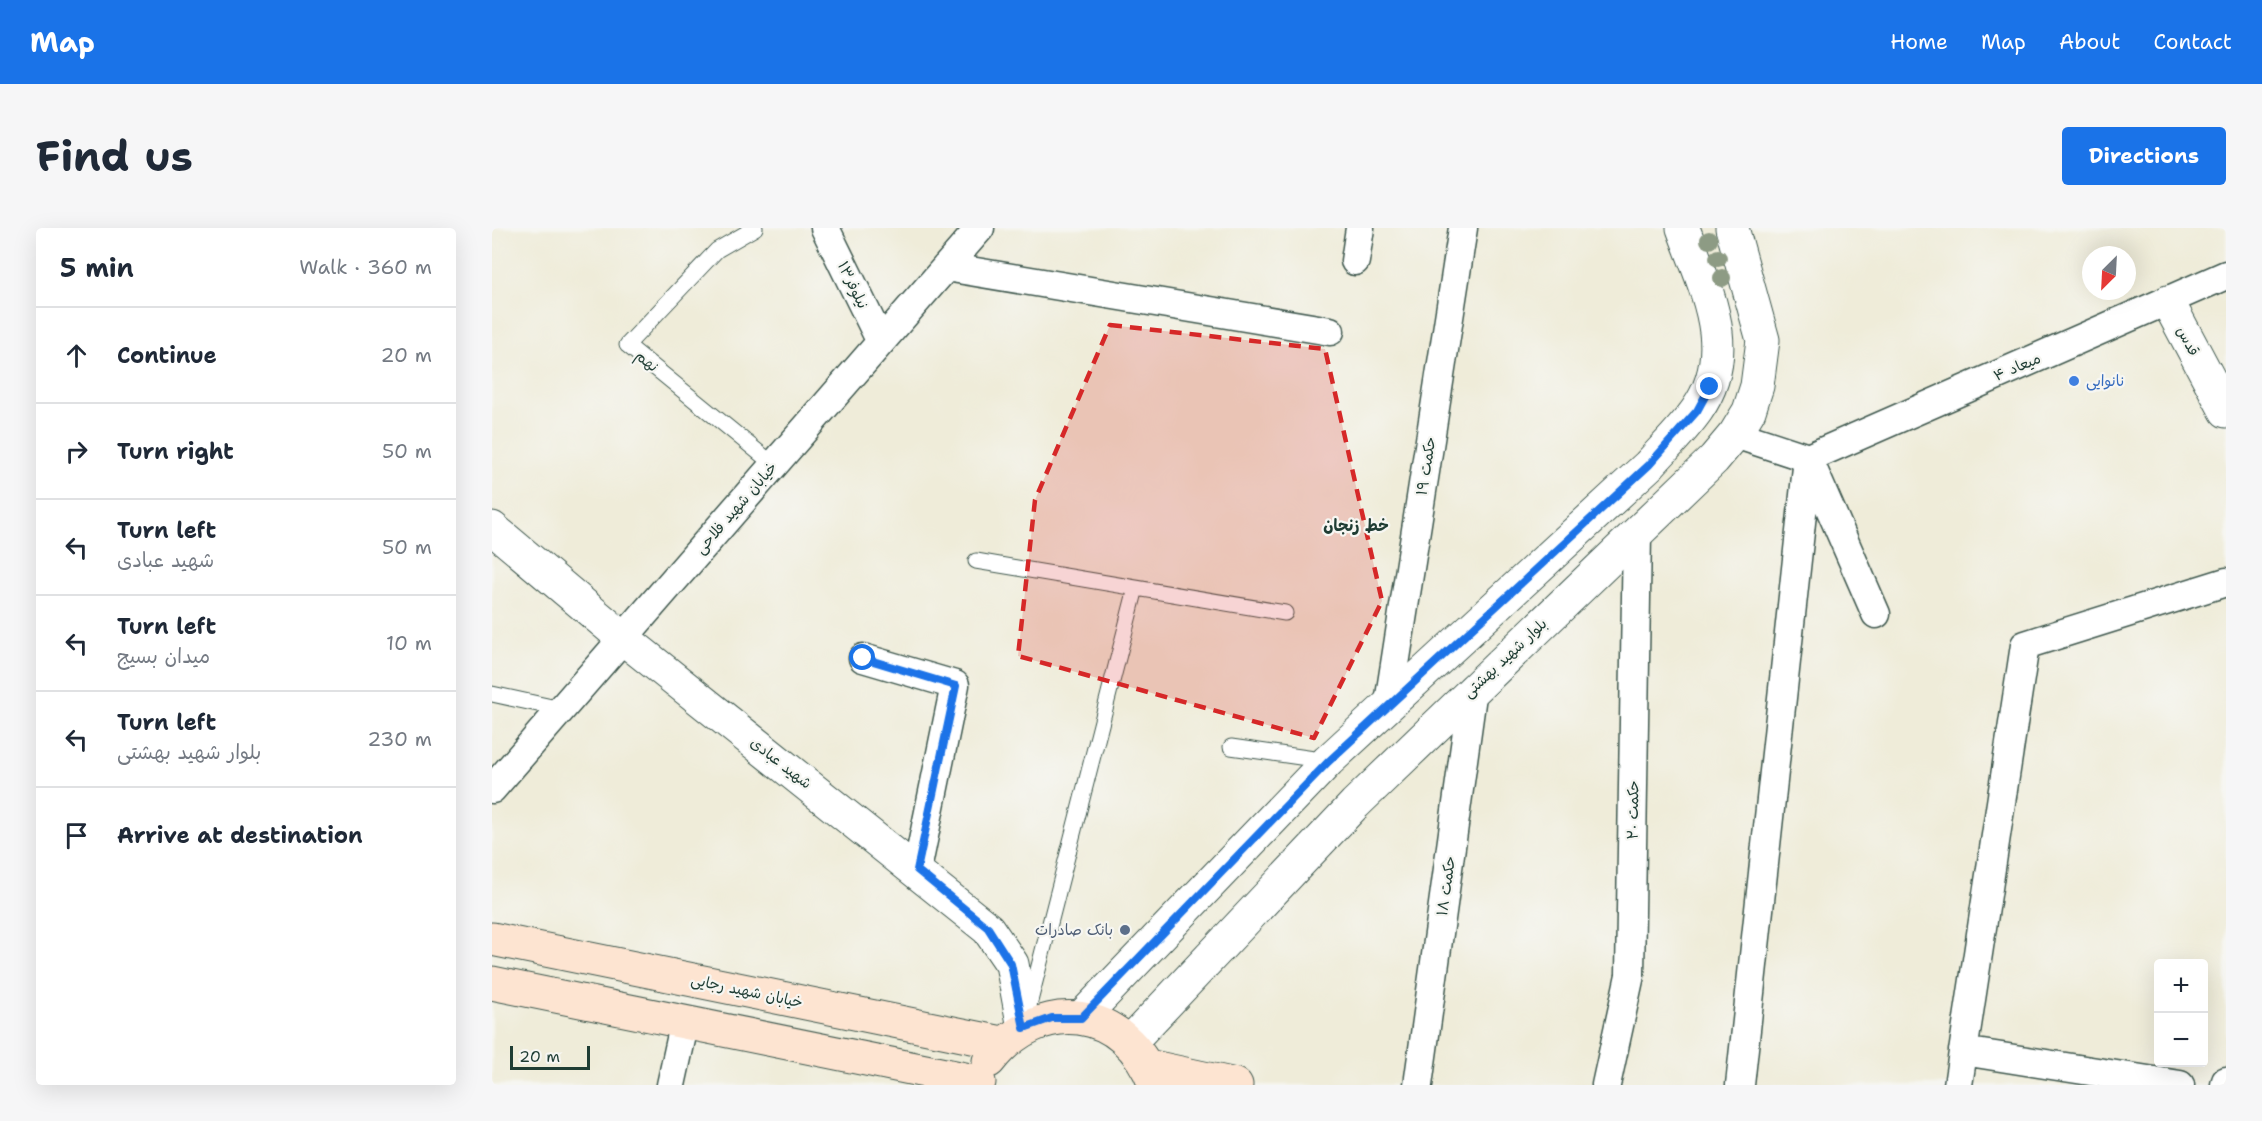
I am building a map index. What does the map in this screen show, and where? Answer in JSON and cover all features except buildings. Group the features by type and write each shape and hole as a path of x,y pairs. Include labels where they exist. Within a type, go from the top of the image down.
{"main road":[{"name":"خیابان شهید رجایی","path":"492,939 1013,1036"},
{"path":"492,983 685,1021 979,1084 989,1061 1013,1036 1052,1018 1081,1018 1108,1026 1145,1064 1236,1085"}],"street":[{"name":"نیلوفر۱۳","path":"825,228 881,342"},
{"name":"خیابان شهید فلاحی","path":"492,789 980,228"},
{"path":"1355,261 1360,228"},
{"name":"حکمت ۱۹","path":"1389,703 1463,228"},
{"path":"1081,1018 1328,762 1389,703 1649,465 1697,411 1716,370 1717,344 1715,319 1683,228"},
{"name":"بلوار شهید بهشتی","path":"1145,1064 1355,804 1473,688 1714,459 1735,434 1749,411 1757,386 1763,340 1732,228"},
{"path":"946,267 1330,332"},
{"name":"میعاد ۴","path":"1808,458 2226,275"},
{"name":"قدس","path":"2168,302 2226,411"},
{"path":"1735,434 1808,458 1876,614"},
{"path":"1740,1085 1808,458"},
{"name":"شهید عبادی","path":"492,528 623,638 988,928 1011,964 1013,1036"},
{"name":"حکمت ۲۰","path":"1606,1085 1630,975 1637,533"},
{"path":"1958,1085 2025,645 2226,582"},
{"path":"863,658 956,686 917,870"},
{"name":"حکمت ۱۸","path":"1418,1085 1473,688"},
{"path":"1328,762 1355,804"},
{"path":"671,1085 685,1021"},
{"path":"1963,1052 2180,1085"},
{"path":"2225,1085 2226,1080"}],"lane":[{"name":"نهم","path":"755,228 717,250 627,345 774,465"},
{"path":"976,561 1285,613"},
{"path":"1013,1036 1136,588"},
{"path":"492,694 561,709"},
{"path":"1231,747 1328,762"}],"highlighted area":[{"path":"1110,325 1325,349 1382,601 1314,738 1018,656 1035,500"}],"place":[{"name":"نانوایی","path":"2074,381"},
{"name":"بانک صادرات","path":"1125,930"}],"district":[{"name":"خط زنجان","path":"1356,525"}],"route":[{"path":"863,658 956,686 917,870 988,928 1011,964 1024,1028 1052,1018 1081,1018 1328,762 1389,703 1649,465 1697,411 1710,387"}]}
